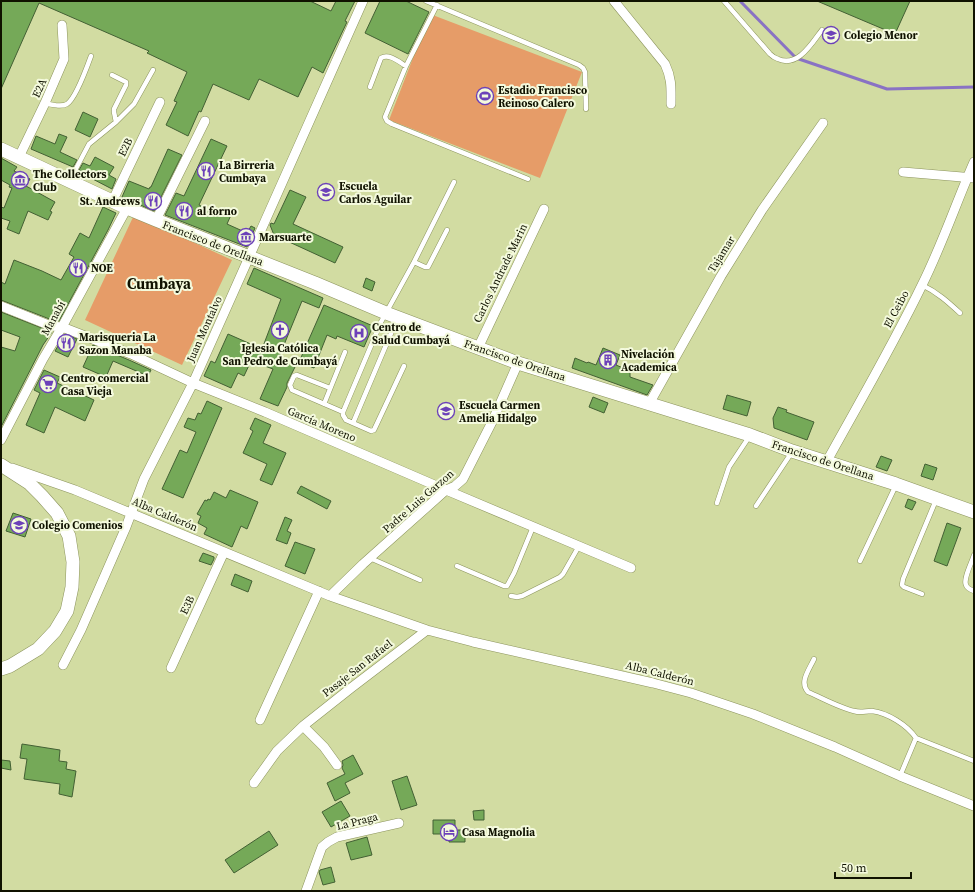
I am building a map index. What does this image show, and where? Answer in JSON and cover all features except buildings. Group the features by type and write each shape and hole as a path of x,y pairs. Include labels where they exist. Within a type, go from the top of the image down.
{"street":[{"name":"Juan Montalvo","path":"63,665 81,630 132,513 144,479 193,383 363,1"},
{"path":"614,1 665,64 671,85 671,104"},
{"name":"E2A","path":"19,157 64,59 62,25"},
{"name":"E2B","path":"112,202 160,102"},
{"path":"156,220 205,121"},
{"name":"Tajamar","path":"649,404 721,276 762,210 823,123"},
{"name":"Francisco de Orellana","path":"1,149 112,202 386,313 518,363 750,435 974,512"},
{"name":"El Ceibo","path":"827,461 898,333 922,285 971,178 974,162"},
{"path":"903,172 971,178"},
{"name":"Manabí","path":"1,440 43,359 127,208"},
{"name":"Carlos Andrade Marin","path":"478,348 544,209"},
{"name":"García Moreno","path":"1,306 51,326 62,327 131,354 193,383 265,412 631,568"},
{"name":"Padre Luis Garzon","path":"330,596 446,490 455,486 463,479 492,422 518,363"},
{"path":"1,466 29,483 57,513 69,536 73,562 72,587 67,611 55,631 38,649 10,666 1,668"},
{"name":"Alba Calderón","path":"1,466 75,490 330,596 427,630 691,693 753,714 974,806"},
{"name":"E3B","path":"171,668 224,552"},
{"path":"260,720 319,591"},
{"name":"Pasaje San Rafael","path":"254,783 277,751 303,726 427,630"},
{"path":"303,726 324,748 337,765"},
{"name":"La Praga","path":"306,891 322,847 328,842 337,837 398,823"}],"lane":[{"path":"426,1 579,65 585,72 586,110"},
{"path":"724,1 770,54 777,59 786,61 794,60 804,53 822,30"},
{"path":"437,5 406,66 385,117 387,121 528,179"},
{"path":"45,103 62,105 67,103 76,92 91,56"},
{"path":"370,87 380,58 389,56 406,66"},
{"path":"69,181 89,144 116,122 134,104 153,70"},
{"path":"112,75 126,82 126,85 114,109 116,122"},
{"path":"404,366 374,430 370,431 344,418 343,412 381,322 414,262 454,182"},
{"path":"414,262 428,267 447,230"},
{"path":"922,285 932,289 960,313"},
{"path":"353,423 392,331"},
{"path":"324,404 345,352"},
{"path":"330,388 297,375 294,376 290,385 292,390 343,412"},
{"path":"717,503 729,467 750,435"},
{"path":"756,506 792,450"},
{"path":"860,561 896,484"},
{"path":"922,594 904,587 902,585 902,579 937,499"},
{"path":"456,566 507,586 533,527"},
{"path":"511,596 522,596 560,577 565,571 578,546"},
{"path":"974,555 965,580 969,589 974,591"},
{"path":"370,558 420,580"},
{"path":"814,660 804,681 805,689 808,692 852,711 860,713 870,711 878,712 902,724 911,731 916,738 974,761"},
{"path":"900,776 916,738"}],"shaded area":[{"name":"Estadio Francisco Reinoso Calero","path":"430,14 582,72 540,178 389,120"},
{"path":"134,215 232,260 182,365 85,320"}],"waterway":[{"path":"740,1 796,58 887,89 974,87"}],"place":[{"name":"Colegio Menor","path":"831,35"},
{"name":"Estadio Francisco Reinoso Calero","path":"485,96"},
{"name":"La Birreria Cumbaya","path":"206,171"},
{"name":"The Collectors Club","path":"20,180"},
{"name":"Escuela Carlos Aguilar","path":"326,192"},
{"name":"St. Andrews","path":"153,201"},
{"name":"al forno","path":"184,211"},
{"name":"Marsuarte","path":"246,237"},
{"name":"NOE","path":"78,268"},
{"name":"Iglesia Católica San Pedro de Cumbayá","path":"280,330"},
{"name":"Centro de Salud Cumbayá","path":"359,333"},
{"name":"Marisqueria La Sazon Manaba","path":"66,343"},
{"name":"Nivelación Academica","path":"608,360"},
{"name":"Centro comercial Casa Vieja","path":"48,384"},
{"name":"Escuela Carmen Amelia Hidalgo","path":"446,411"},
{"name":"Colegio Comenios","path":"19,525"},
{"name":"Casa Magnolia","path":"449,832"}],"district":[{"name":"Cumbaya","path":"159,284"}]}
